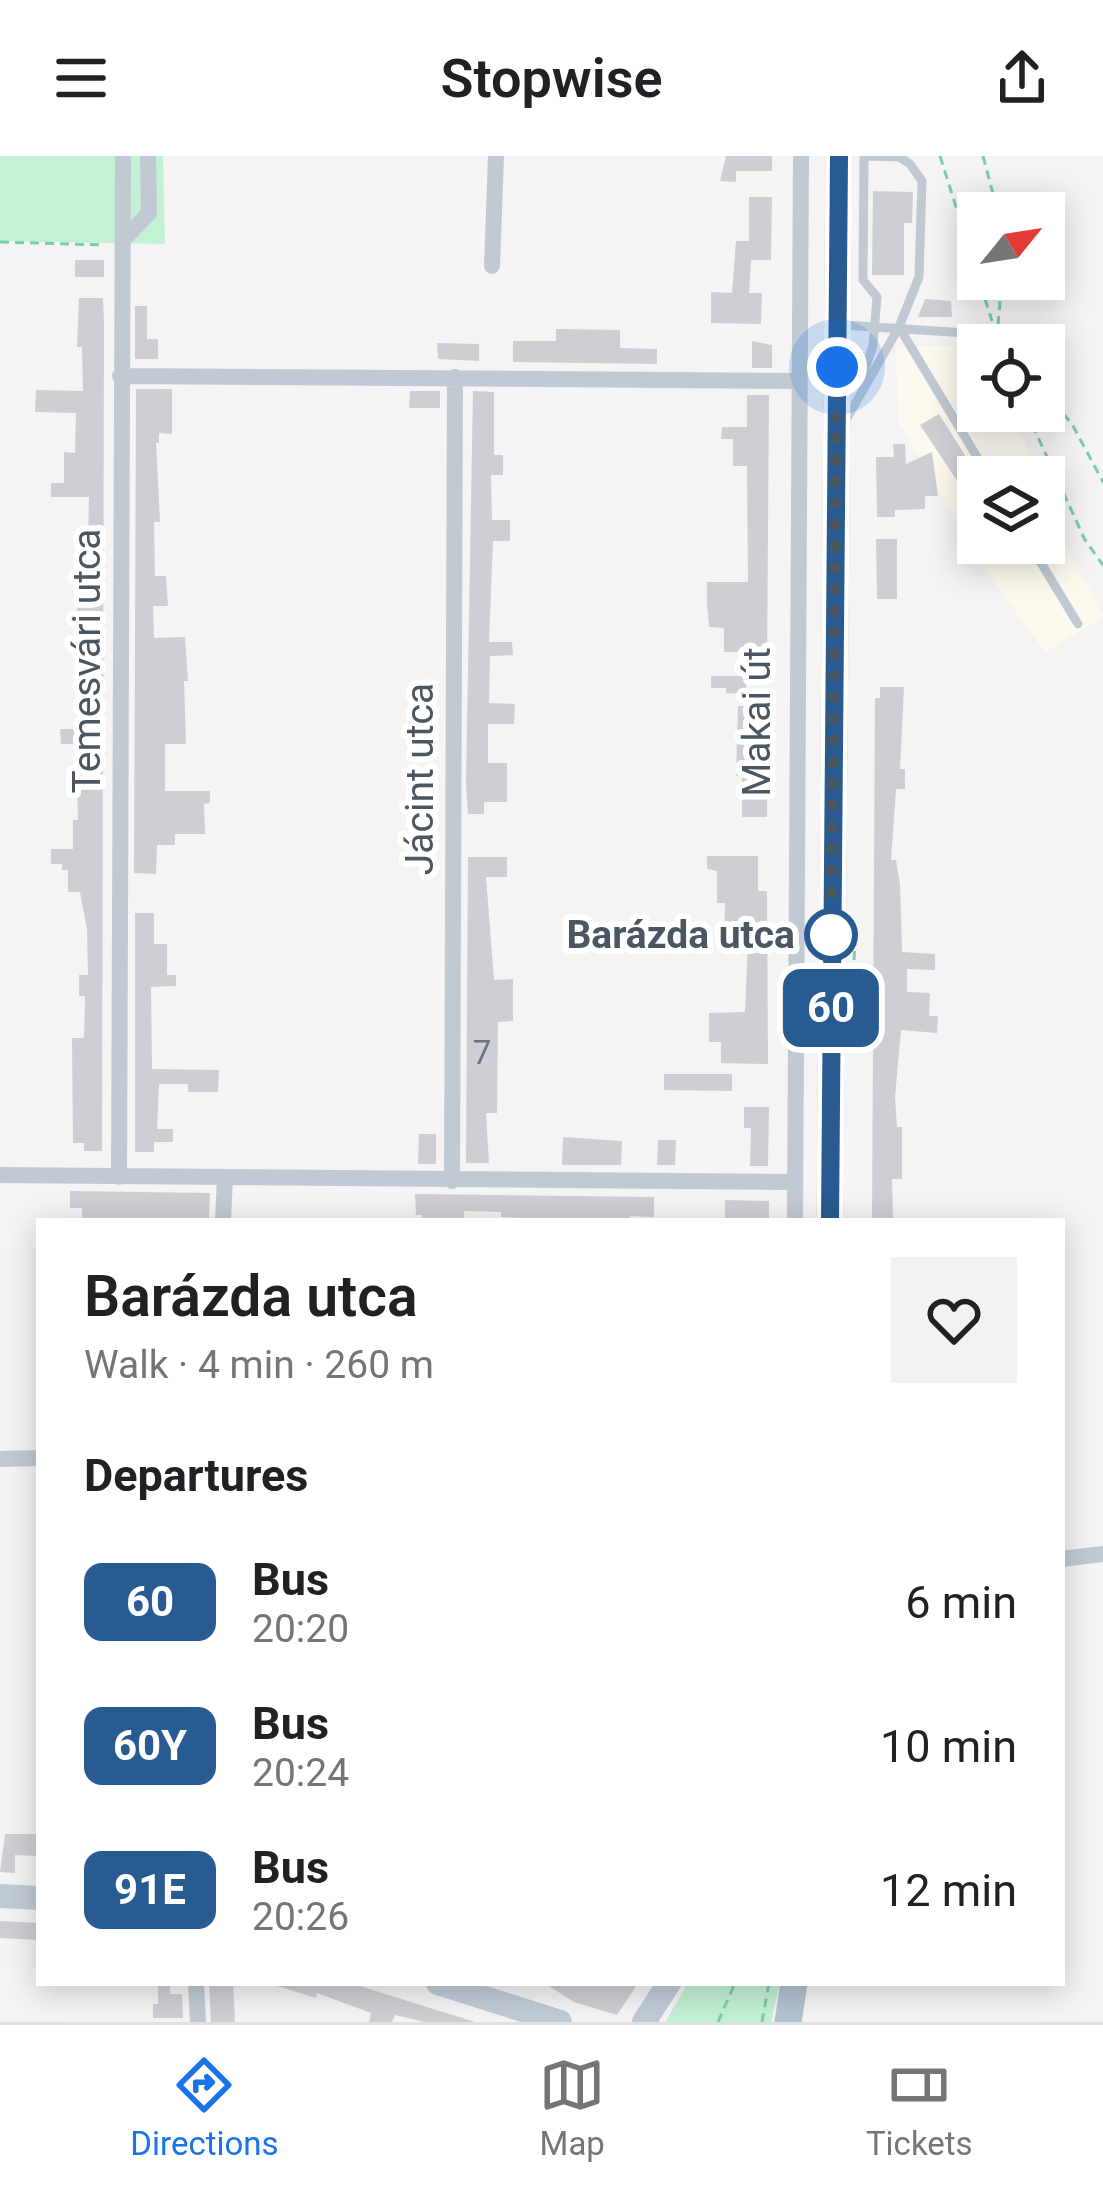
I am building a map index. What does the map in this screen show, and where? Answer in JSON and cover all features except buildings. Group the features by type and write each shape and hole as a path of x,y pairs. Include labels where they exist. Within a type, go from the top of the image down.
{"main road":[{"name":"Makai út","path":"830,1218 839,156"},
{"path":"788,2022 794,1986"}],"street":[{"path":"123,156 124,242"},
{"name":"Temesvári utca","path":"119,1177 120,376 124,242 149,213 148,156"},
{"path":"492,266 496,156"},
{"name":"Makai út","path":"795,1218 801,156"},
{"path":"801,323 838,325"},
{"path":"120,376 799,381"},
{"name":"Jácint utca","path":"452,1180 455,377"},
{"path":"798,1121 830,1121"},
{"path":"0,1175 794,1183"},
{"path":"223,1218 225,1178"},
{"path":"0,1459 36,1458"},
{"path":"1065,1559 1103,1553"},
{"path":"0,1896 36,1898"},
{"path":"196,1986 198,2022"},
{"path":"447,1986 560,2022"},
{"path":"644,2022 667,1986"}],"lane":[{"path":"834,451 873,346 877,297 863,280 864,156 899,157 917,172 923,193 919,277 899,327 854,402"},
{"path":"838,325 957,332"},
{"path":"899,327 976,456"},
{"path":"1042,564 1078,623"}],"path":[{"path":"940,156 993,324"},
{"path":"982,156 992,192"},
{"path":"0,242 124,242"},
{"path":"1065,417 1103,482"},
{"path":"1036,432 1085,540 1103,565"},
{"path":"718,2022 734,1986"},
{"path":"762,2022 768,1986"}],"shaded area":[{"path":"957,346 957,432 1021,432 1030,456 957,456 957,522 898,421 896,347"},
{"path":"1065,543 1103,617 1045,652 982,564 1065,564"}],"green space":[{"path":"0,156 163,156 165,244 0,241"},
{"path":"686,1986 779,1986 771,2022 665,2022"}],"bus line":[{"name":"60","path":"830,1218 839,156"}],"place":[{"name":"Barázda utca","path":"831,935"}],"route":[{"path":"831,935 837,367"}]}
